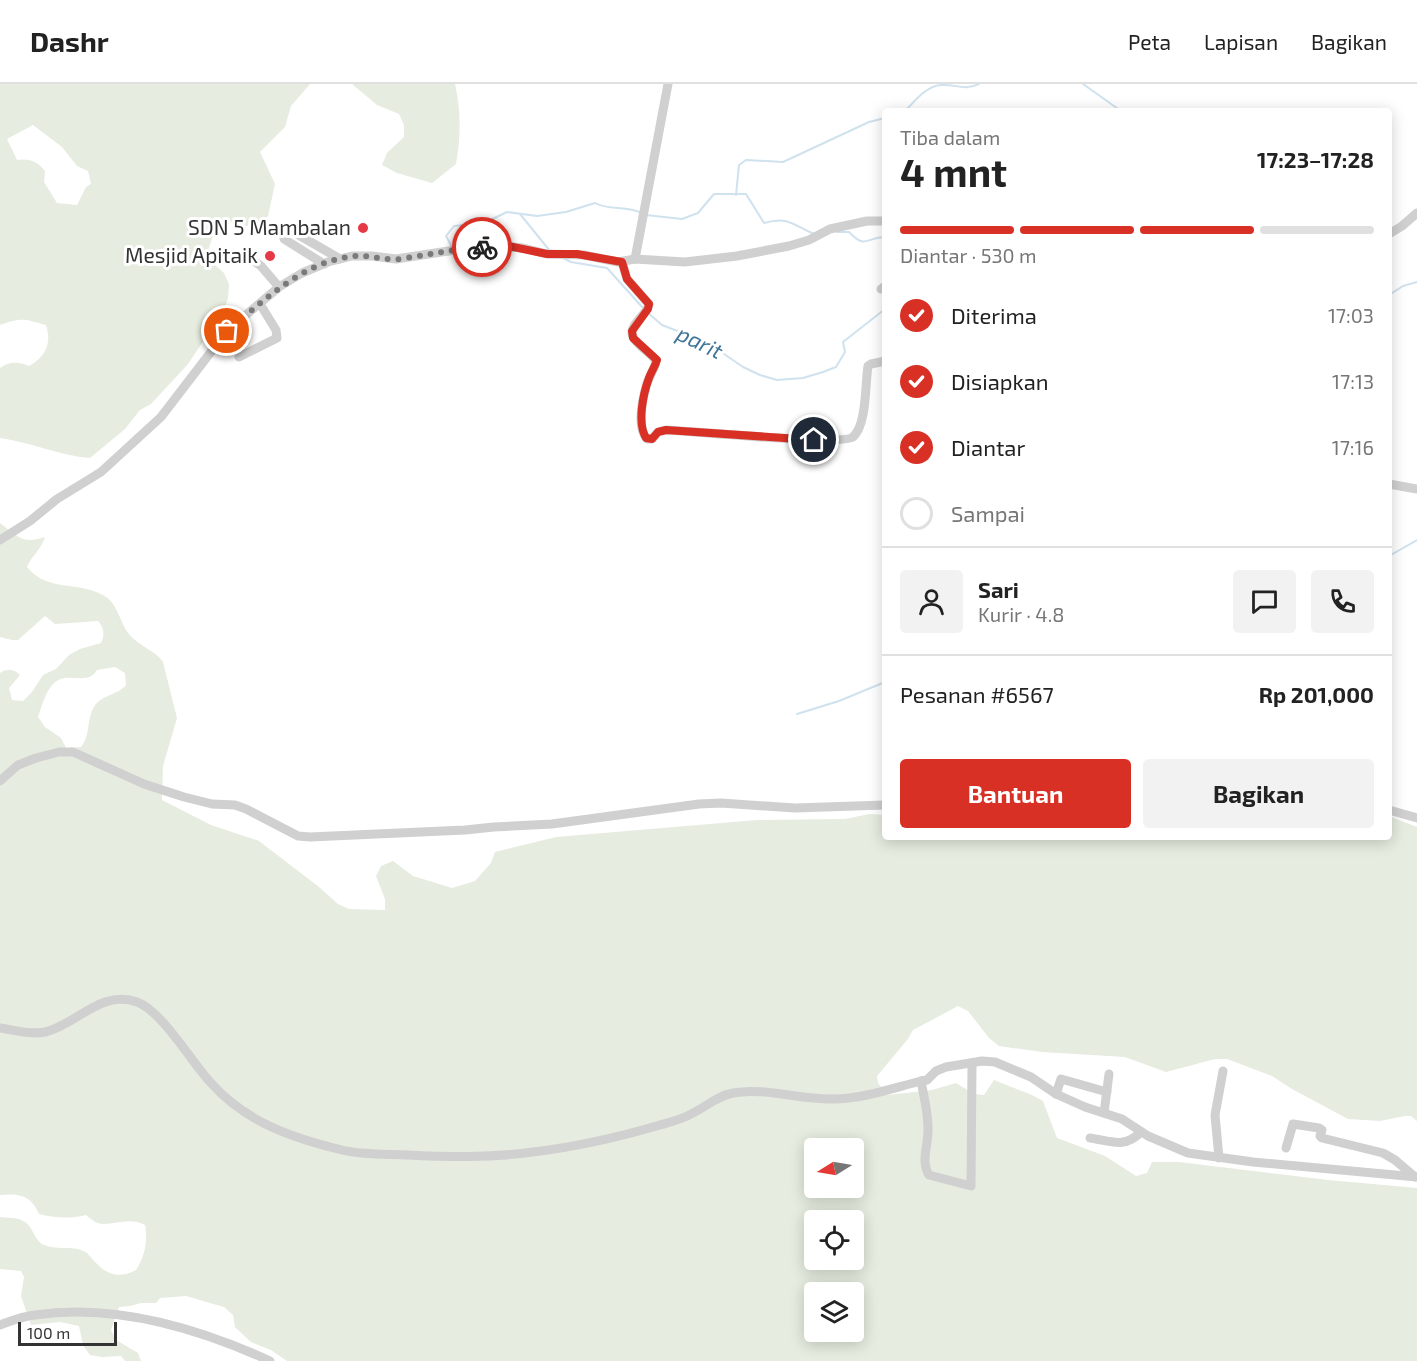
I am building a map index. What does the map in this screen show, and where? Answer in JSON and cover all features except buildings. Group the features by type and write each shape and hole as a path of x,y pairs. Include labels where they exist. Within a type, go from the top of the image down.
{"street":[{"path":"635,259 668,84"},
{"path":"1392,232 1417,213"},
{"path":"0,540 57,499 101,472 140,438 179,396 227,331 279,287 302,273 331,261 365,255 396,259 494,246 516,247 552,254 584,255 622,262 635,259 685,262 789,246 830,229 867,221 882,221"},
{"path":"282,228 284,239 331,261"},
{"path":"297,234 331,261"},
{"path":"251,259 261,266 279,287"},
{"path":"622,262 627,279 649,302 647,311 633,328 632,333 634,340 657,360 646,387 643,403 643,427 648,439 666,430 814,440 849,439 854,436 861,425 868,366 882,362"},
{"path":"239,357 277,338 276,330 260,304"},
{"path":"1392,485 1417,489"},
{"path":"0,781 18,765 59,752 73,752 144,784 198,801 235,805 298,836 310,837 552,824 699,804 795,808 882,805"},
{"path":"1392,811 1417,818"},
{"path":"0,1028 47,1032 94,1006 106,1002 123,999 138,1002 159,1019 210,1083 249,1116 276,1130 355,1153 454,1156 531,1153 660,1125 685,1117 719,1097 736,1092 835,1099 921,1081 941,1068 995,1062 1031,1077 1056,1094 1125,1120 1141,1132 1175,1149 1219,1158 1345,1172 1416,1177"},
{"path":"921,1081 928,1129 926,1170 929,1175 971,1186 972,1063"},
{"path":"1219,1158 1215,1120 1223,1071"},
{"path":"1104,1113 1109,1074"},
{"path":"1056,1094 1060,1079 1107,1092"},
{"path":"1286,1148 1293,1124 1318,1128 1322,1130 1320,1138 1383,1153 1416,1177"},
{"path":"1090,1138 1122,1143 1133,1140 1141,1132"},
{"path":"0,1325 33,1315 72,1312 123,1316 196,1330 225,1340 270,1361"}],"shaded area":[{"path":"0,84 310,84 291,106 285,127 260,152 275,184 268,216 259,229 226,220 216,226 206,257 224,273 229,284 224,310 188,364 151,404 140,410 125,429 90,458 68,455 0,438 0,368 11,363 29,366 35,362 46,349 48,332 46,325 33,321 18,320 0,325","holes":["33,125 62,147 77,166 88,171 91,184 86,187 77,205 57,203 44,182 45,171 32,161 17,160 7,139"]},
{"path":"352,84 455,84 460,124 456,164 432,183 397,173 382,165 387,153 404,137 404,125 399,114 377,105"},
{"path":"0,523 26,540 45,537 27,567 44,580 83,588 108,598 128,633 163,662 177,718 163,766 162,800 211,825 259,841 338,904 349,909 385,910 385,899 376,876 381,866 393,861 413,876 452,888 475,881 491,863 495,852 556,837 757,820 845,819 869,814 882,815 882,840 1392,840 1392,817 1417,827 1417,1121 1411,1116 1380,1121 1348,1119 1272,1076 1227,1059 1215,1059 1166,1072 1125,1057 1042,1052 999,1046 989,1038 968,1011 958,1006 913,1030 877,1076 878,1083 887,1095 932,1090 956,1083 974,1094 984,1095 994,1080 1043,1101 1057,1138 1105,1156 1136,1176 1147,1173 1152,1162 1179,1162 1417,1188 1417,1361 287,1361 271,1350 251,1342 235,1327 233,1315 224,1307 186,1296 160,1298 156,1303 119,1307 111,1330 116,1340 138,1353 141,1361 125,1361 121,1356 90,1355 83,1345 79,1326 60,1322 31,1325 21,1296 24,1277 21,1271 0,1269 0,1217 18,1219 27,1223 40,1243 83,1251 104,1270 119,1275 136,1270 144,1254 146,1237 145,1225 139,1222 103,1224 95,1222 86,1215 56,1217 39,1214 32,1203 24,1197 13,1194 0,1195 0,673 10,670 20,675 9,688 12,700 23,701 43,675 56,669 69,655 101,643 103,628 98,621 55,624 45,616 18,640 0,637","holes":["115,667 125,673 126,685 101,700 94,707 86,738 81,747 66,748 61,738 45,727 38,717 44,699 59,679 88,677 97,670"]}],"waterway":[{"path":"908,108 930,88 941,85 969,87 979,84"},
{"path":"1083,84 1117,108"},
{"path":"736,195 739,165 746,160 783,162 869,122 882,119"},
{"path":"646,215 682,219 698,213 714,194 746,194 764,223 780,220 790,222 814,234"},
{"path":"452,247 446,236 454,226 484,223 507,212 537,216 566,212 595,203 641,213"},
{"name":"parit","path":"520,214 550,251"},
{"path":"837,232 849,232 863,241 882,238"},
{"name":"parit","path":"563,258 571,262 607,268 643,308"},
{"path":"1392,293 1403,286 1417,282"},
{"name":"parit","path":"647,312 662,325 708,343 743,367 777,380 803,378 836,367 845,352 843,342 882,311"},
{"path":"1392,554 1417,540"},
{"path":"797,714 839,701 882,683"}],"way so far":[{"path":"227,331 279,287 302,273 328,262 352,256 365,255 396,259 482,247"}],"place":[{"name":"SDN 5 Mambalan","path":"363,228"},
{"name":"Mesjid Apitaik","path":"270,256"}],"route":[{"path":"482,247 508,246 547,254 577,254 622,262 627,279 649,304 648,309 634,327 632,336 657,360 646,387 643,403 642,419 646,438 652,439 658,432 666,430 814,440"}]}
